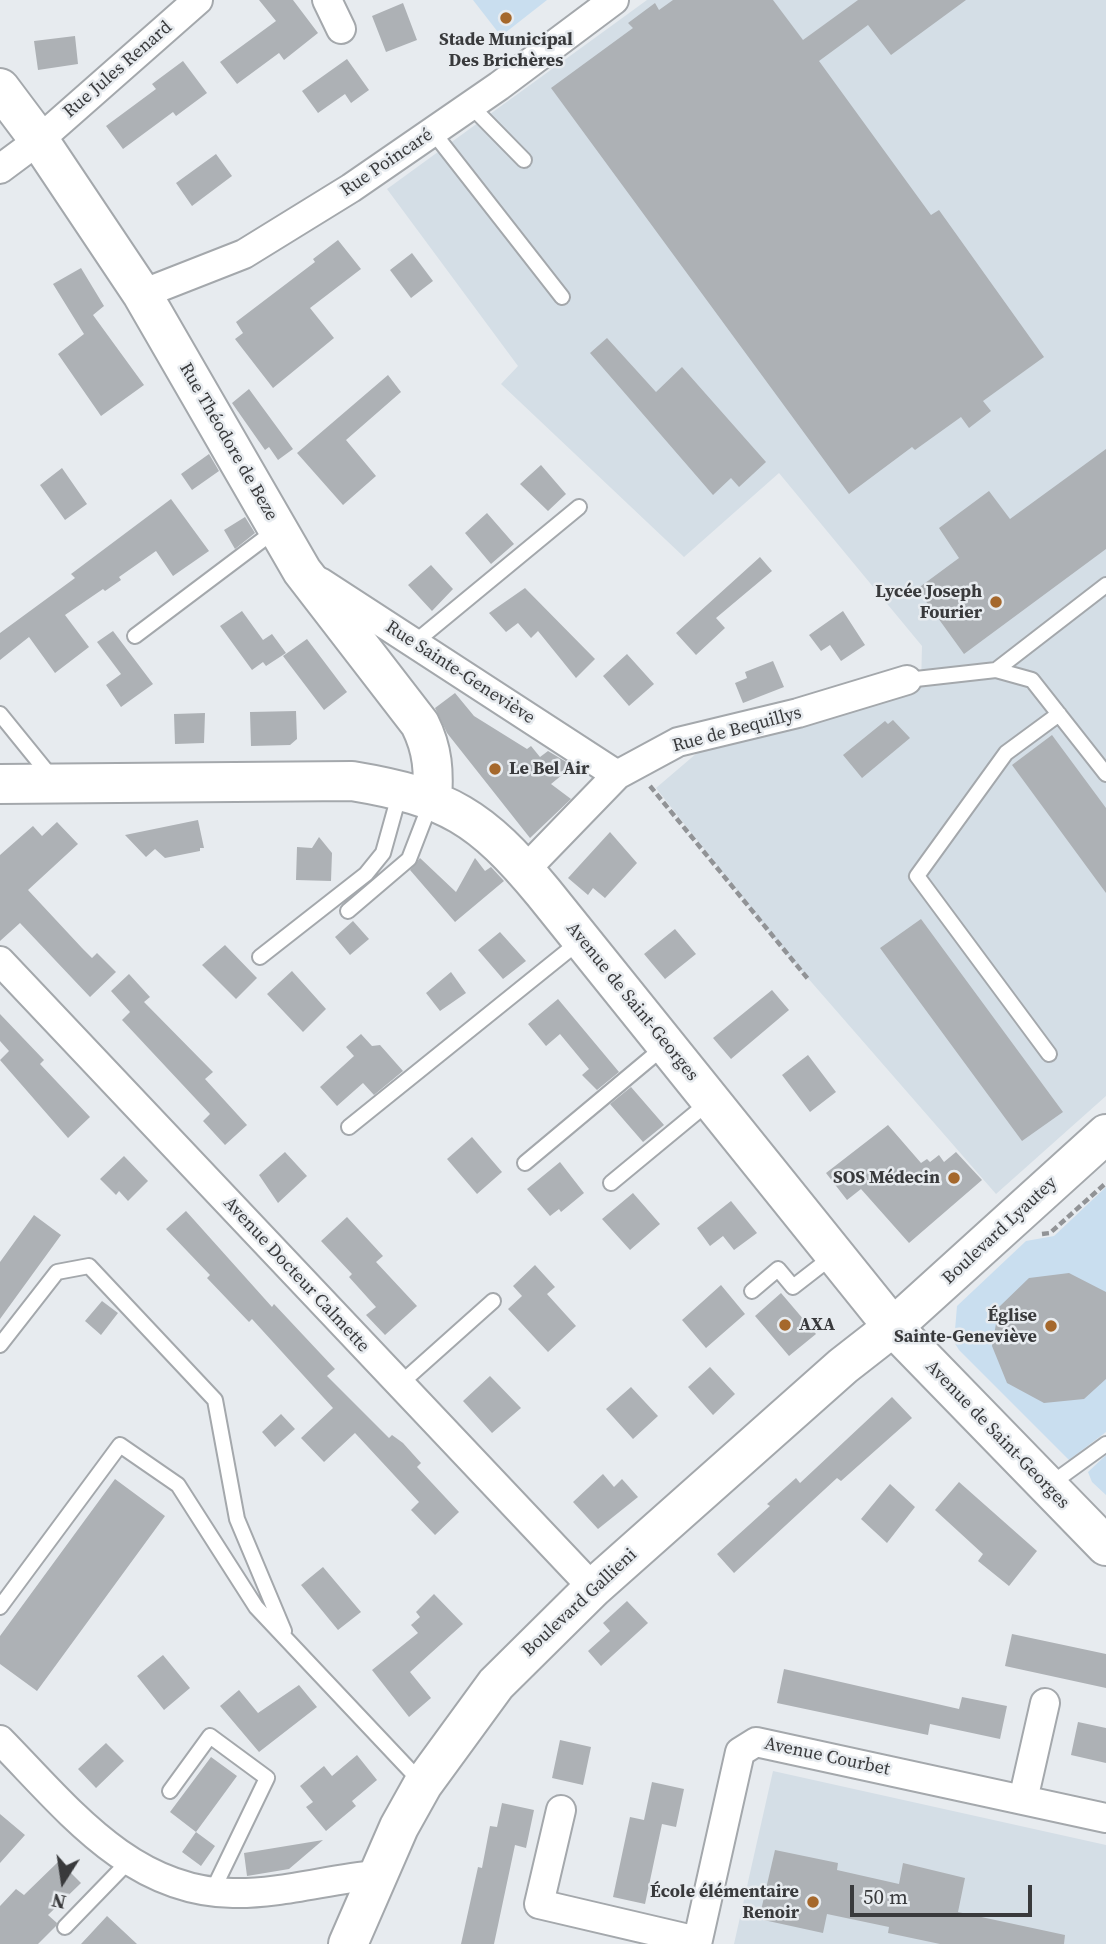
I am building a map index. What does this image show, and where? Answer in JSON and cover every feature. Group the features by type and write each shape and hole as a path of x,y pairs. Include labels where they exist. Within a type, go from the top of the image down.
{"main road":[{"name":"Rue Théodore de Beze","path":"0,88 39,140 142,293 302,571 420,724 430,745 434,774 416,795"},
{"name":"Avenue de Saint-Georges","path":"0,784 352,781 416,795 462,814 491,833 582,940 893,1327 1106,1546"},
{"name":"Boulevard Lyautey","path":"893,1327 1106,1134"},
{"name":"Boulevard Gallieni","path":"348,1944 376,1875 423,1784 496,1684 593,1588 843,1366 893,1327"}],"street":[{"name":"Rue Jules Renard","path":"0,169 39,140 198,0"},
{"path":"327,0 341,29"},
{"name":"Rue Poincaré","path":"142,293 244,254 351,188 471,106 614,0"},
{"name":"Rue Sainte-Geneviève","path":"302,571 414,643 625,771"},
{"name":"Rue de Bequillys","path":"525,870 625,771 678,742 798,713 907,680"},
{"name":"Avenue Docteur Calmette","path":"0,961 593,1588"},
{"path":"1023,1800 1045,1703"},
{"path":"0,1740 93,1835 128,1862 163,1879 212,1892 257,1892 338,1878 376,1875"},
{"name":"Avenue Courbet","path":"561,1810 539,1904 697,1942 737,1763 740,1752 747,1745 767,1742 1106,1818"}],"lane":[{"path":"471,106 524,160"},
{"path":"433,132 562,297"},
{"path":"414,643 579,507"},
{"path":"135,636 278,528"},
{"path":"996,670 1106,585"},
{"path":"907,680 996,670 1032,680 1106,774"},
{"path":"0,713 55,782"},
{"path":"1049,1054 917,876 1006,753 1059,714"},
{"path":"348,912 410,859 416,795"},
{"path":"260,957 374,863 383,853 416,795"},
{"path":"349,1127 582,940"},
{"path":"525,1163 666,1045"},
{"path":"611,1183 710,1101"},
{"path":"752,1291 778,1269 793,1287 834,1255"},
{"path":"0,1345 57,1272 89,1266 215,1400 237,1519 288,1640"},
{"path":"400,1384 492,1301"},
{"path":"1047,1487 1106,1444"},
{"path":"0,1607 120,1445 178,1485 256,1607 423,1784"},
{"path":"170,1791 210,1736 267,1779 212,1892"},
{"path":"65,1927 128,1862"}],"path":[{"path":"625,771 807,979"}],"shaded area":[{"name":"Stade Municipal Des Brichères","path":"473,0 547,0 501,36"},
{"name":"Lycée Joseph Fourier","path":"647,0 1106,0 1106,1096 996,1194 786,953 656,788 704,747 921,686 922,646 779,473 684,557 501,384 518,366 387,189"},
{"path":"1106,1187 1106,1432 1069,1460 959,1350 954,1342 957,1306 1026,1241 1054,1236"},
{"path":"1106,1455 1106,1495 1092,1482 1088,1472"},
{"path":"773,1771 1106,1845 1106,1944 734,1944"}],"building":[{"path":"259,0 293,0 318,33 284,60 279,53 237,84 220,62 276,21"},
{"path":"673,0 773,0 803,40 858,0 966,0 891,55 868,25 819,61 931,215 939,210 1044,357 983,401 991,411 969,428 961,417 915,450 912,447 849,494 551,88 633,28 628,23 655,3 659,10"},
{"path":"403,3 417,40 386,52 372,16"},
{"path":"75,36 78,64 38,70 34,41"},
{"path":"347,59 369,90 351,103 345,94 318,113 302,91"},
{"path":"183,61 207,93 176,116 173,112 123,149 106,126 156,89 152,84"},
{"path":"216,154 232,176 192,206 176,183"},
{"path":"338,240 361,269 310,308 334,338 273,388 235,339 243,333 236,322 315,262 313,259"},
{"path":"412,253 433,281 411,298 390,270"},
{"path":"81,268 104,306 93,315 144,385 101,416 58,354 84,334 53,284"},
{"path":"607,338 656,392 682,367 766,462 739,487 731,478 713,495 590,353"},
{"path":"388,375 401,392 346,440 376,476 343,505 297,453"},
{"path":"249,389 293,449 278,460 269,447 265,450 232,403"},
{"path":"1106,449 1106,549 964,654 917,589 959,558 939,528 989,491 1010,519"},
{"path":"209,454 219,471 192,490 181,474"},
{"path":"541,465 566,494 548,511 520,484"},
{"path":"62,468 87,504 65,520 40,485"},
{"path":"171,499 209,551 173,576 156,551 119,577 121,580 65,615 89,647 55,673 29,637 0,660 0,633 75,578 71,574"},
{"path":"487,513 514,544 491,564 465,533"},
{"path":"245,517 255,533 235,549 224,530"},
{"path":"760,557 772,571 716,618 725,628 696,655 676,633"},
{"path":"431,565 453,589 432,611 408,585"},
{"path":"525,588 595,659 576,678 538,631 531,638 518,623 506,632 489,613"},
{"path":"242,611 263,640 272,634 286,653 266,666 263,662 252,670 220,626"},
{"path":"843,611 865,645 841,661 830,645 821,651 809,635"},
{"path":"113,631 153,684 121,707 106,685 121,674 97,642"},
{"path":"307,639 347,692 324,710 283,656"},
{"path":"627,654 654,684 629,706 603,676"},
{"path":"773,661 784,687 743,703 735,683 747,678 745,672"},
{"path":"455,693 474,716 527,749 531,746 540,757 548,751 573,766 551,784 571,799 530,838 447,733 435,708"},
{"path":"296,711 297,739 290,745 251,746 250,712"},
{"path":"205,713 204,743 175,744 174,714"},
{"path":"893,720 910,738 862,778 843,755 885,721 888,724"},
{"path":"1052,735 1106,808 1106,893 1012,765"},
{"path":"198,820 204,848 200,848 200,851 165,858 155,849 146,857 125,835"},
{"path":"57,822 78,844 28,890 92,958 97,953 116,972 90,997 20,923 0,941 0,855 33,826 42,836"},
{"path":"610,832 637,863 605,898 593,888 588,895 568,878"},
{"path":"319,837 332,853 331,881 296,880 297,847 312,848"},
{"path":"420,858 456,892 475,858 485,871 491,867 504,881 455,922 410,870"},
{"path":"921,919 1063,1112 1022,1141 880,948"},
{"path":"353,921 369,939 350,955 335,937"},
{"path":"675,929 696,954 665,979 644,954"},
{"path":"500,932 526,961 503,979 478,950"},
{"path":"225,945 257,978 236,999 202,965"},
{"path":"292,971 326,1009 303,1032 267,994"},
{"path":"451,972 466,993 440,1011 426,993"},
{"path":"129,974 150,997 144,1002 213,1072 205,1079 247,1125 225,1145 203,1121 210,1114 122,1020 130,1012 111,991"},
{"path":"772,990 789,1010 731,1059 713,1038"},
{"path":"558,999 619,1072 597,1090 582,1075 589,1069 560,1034 546,1046 528,1024"},
{"path":"0,1014 44,1060 40,1064 90,1117 68,1138 0,1060 9,1051 0,1041"},
{"path":"361,1034 372,1046 380,1045 403,1071 374,1095 363,1083 337,1106 320,1087 354,1056 346,1047"},
{"path":"808,1055 836,1092 810,1112 782,1075"},
{"path":"631,1087 664,1125 643,1142 610,1104"},
{"path":"888,1125 921,1163 927,1159 930,1162 939,1155 944,1162 956,1152 982,1180 909,1243 861,1189 847,1200 826,1173"},
{"path":"472,1137 502,1172 477,1194 447,1159"},
{"path":"285,1152 307,1176 278,1203 259,1175"},
{"path":"124,1156 148,1181 128,1201 119,1191 116,1195 100,1179"},
{"path":"560,1162 584,1193 561,1212 559,1209 550,1216 527,1189"},
{"path":"633,1193 660,1224 630,1250 602,1219"},
{"path":"731,1201 757,1233 734,1250 723,1236 710,1246 697,1228"},
{"path":"186,1211 272,1307 274,1304 335,1369 327,1376 389,1438 392,1435 403,1443 421,1463 417,1467 459,1512 435,1535 411,1510 419,1502 355,1433 324,1462 301,1438 333,1408 252,1319 249,1322 207,1278 210,1275 166,1229"},
{"path":"34,1215 61,1235 0,1319 0,1262"},
{"path":"347,1217 383,1256 376,1262 417,1306 385,1335 366,1315 376,1307 349,1277 352,1274 321,1241"},
{"path":"535,1265 555,1287 547,1294 576,1326 548,1352 508,1309 522,1296 513,1286"},
{"name":"Église Sainte-Geneviève","path":"1069,1273 1106,1292 1106,1379 1084,1399 1044,1403 1007,1383 992,1346 999,1307 1029,1278"},
{"path":"721,1285 745,1314 706,1348 682,1320"},
{"name":"AXA","path":"781,1293 816,1334 789,1356 755,1316"},
{"path":"102,1301 118,1313 101,1335 85,1321"},
{"path":"710,1367 735,1394 713,1415 688,1387"},
{"path":"490,1376 521,1408 492,1433 463,1401"},
{"path":"631,1387 658,1416 633,1439 606,1409"},
{"path":"892,1397 912,1418 841,1481 837,1478 734,1573 717,1554 770,1506 767,1504 796,1478 800,1483"},
{"path":"281,1414 295,1429 275,1447 262,1432"},
{"path":"603,1474 614,1487 622,1479 638,1497 598,1529 573,1502"},
{"path":"115,1479 165,1516 37,1691 0,1664 0,1636"},
{"path":"959,1482 1037,1551 1009,1586 978,1561 983,1554 935,1510"},
{"path":"890,1484 915,1507 887,1543 861,1519"},
{"path":"323,1567 361,1612 338,1630 301,1585"},
{"path":"434,1594 463,1624 410,1672 431,1698 409,1717 372,1670 418,1633 411,1625 420,1617 416,1612"},
{"path":"627,1601 648,1623 601,1666 588,1651 610,1631 603,1623"},
{"path":"1012,1634 1106,1654 1106,1688 1005,1666"},
{"path":"163,1655 190,1688 164,1710 137,1676"},
{"path":"784,1669 959,1709 962,1697 1007,1706 1000,1739 930,1724 928,1735 777,1703"},
{"path":"299,1685 317,1707 259,1752 220,1706 239,1690 258,1713"},
{"path":"1078,1722 1106,1728 1106,1763 1071,1755"},
{"path":"560,1740 591,1747 583,1785 552,1778"},
{"path":"106,1743 124,1761 96,1788 78,1769"},
{"path":"357,1755 377,1780 352,1801 356,1806 326,1831 306,1807 313,1802 300,1786 324,1766 332,1776"},
{"path":"211,1757 237,1776 196,1832 170,1812"},
{"path":"652,1782 684,1789 676,1827 662,1824 645,1904 613,1897 630,1817 644,1820"},
{"path":"502,1803 534,1810 526,1848 515,1845 494,1944 461,1944 478,1867 482,1868 490,1826 497,1827"},
{"path":"0,1814 25,1835 0,1863"},
{"path":"196,1832 215,1846 201,1866 182,1852"},
{"path":"323,1840 289,1869 247,1876 244,1853"},
{"name":"École élémentaire Renoir","path":"775,1850 838,1863 837,1870 899,1884 903,1863 965,1878 958,1912 1065,1935 1064,1944 940,1944 888,1933 889,1927 827,1914 823,1933 759,1919"},
{"path":"59,1861 81,1883 48,1915 57,1923 56,1926 38,1944 0,1944 0,1906 16,1889 24,1895"},
{"path":"107,1916 137,1944 81,1944"}],"place":[{"name":"Stade Municipal Des Brichères","path":"506,18"},
{"name":"Lycée Joseph Fourier","path":"996,602"},
{"name":"Le Bel Air","path":"495,769"},
{"name":"SOS Médecin","path":"954,1178"},
{"name":"AXA","path":"785,1325"},
{"name":"Église Sainte-Geneviève","path":"1051,1326"},
{"name":"École élémentaire Renoir","path":"813,1902"}]}
